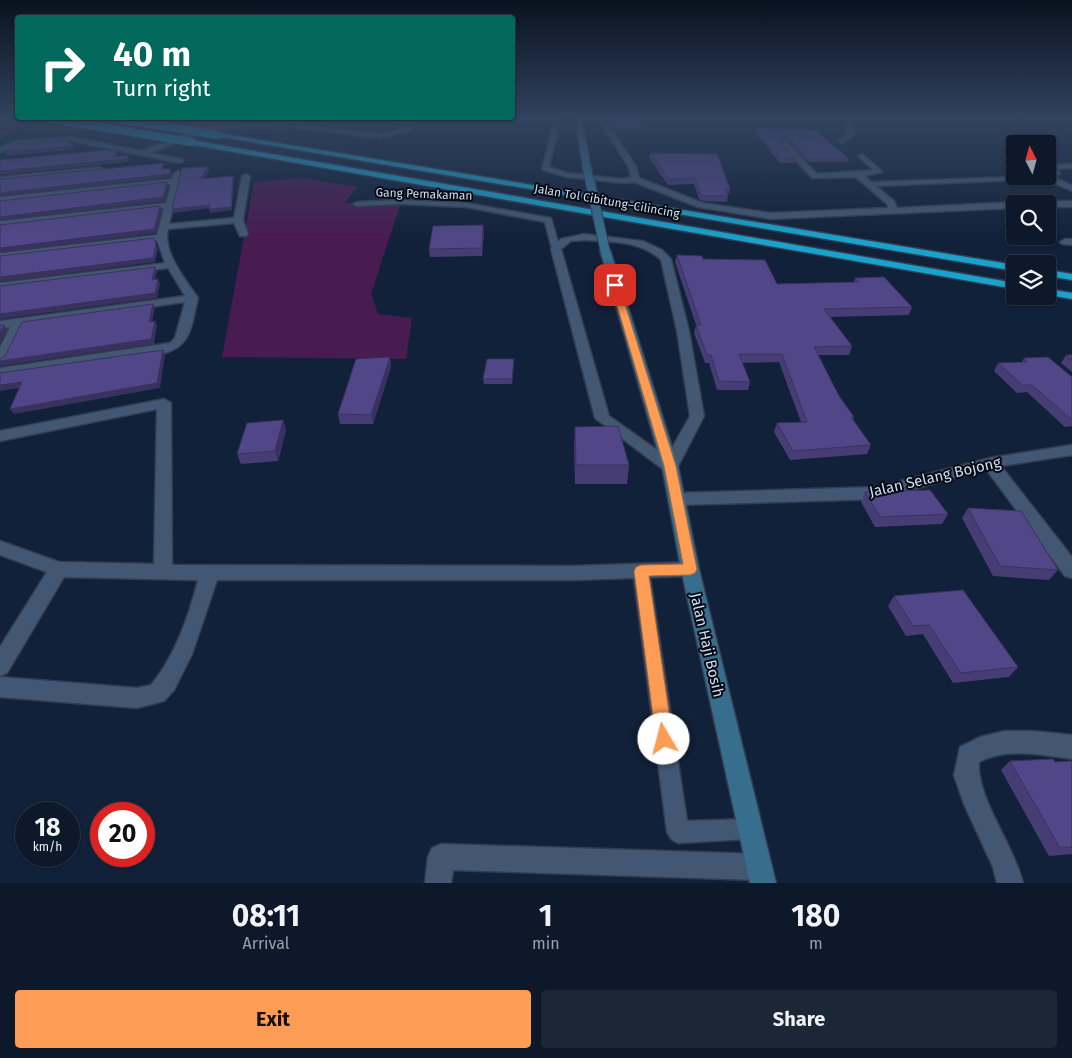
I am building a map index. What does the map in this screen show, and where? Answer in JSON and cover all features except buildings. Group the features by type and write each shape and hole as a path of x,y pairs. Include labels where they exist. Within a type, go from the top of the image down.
{"highway":[{"name":"Jalan Tol Cibitung–Cilincing","path":"284,158 1006,284"},
{"name":"Jalan Tol Cibitung–Cilincing","path":"352,158 1006,267"},
{"path":"1056,274 1072,277"},
{"path":"1056,293 1072,296"}],"main road":[{"name":"Jalan Haji Bosih","path":"585,158 605,250 670,466 690,569 748,829 761,875"}],"street":[{"path":"161,158 179,162"},
{"path":"547,158 545,168 567,175 622,181 635,179 701,205 771,216 1006,205"},
{"path":"627,158 632,166 635,179"},
{"path":"799,158 815,176 879,172 864,158"},
{"path":"149,164 179,162"},
{"path":"0,372 162,350 174,346 180,339 192,298 171,265 162,232 177,181 179,162"},
{"path":"1056,167 1072,166"},
{"path":"0,179 109,168"},
{"path":"858,174 891,203 893,210"},
{"path":"243,234 238,220 246,176"},
{"path":"871,184 1006,179"},
{"path":"1056,180 1072,188"},
{"path":"0,200 177,181"},
{"path":"1056,204 1072,204"},
{"path":"0,224 170,205"},
{"path":"0,256 238,220"},
{"path":"584,236 645,244 660,252 666,259 683,331 697,416 670,466 602,418 556,249 560,242 568,238 584,236"},
{"path":"0,286 171,265"},
{"path":"0,324 192,298"},
{"path":"0,360 19,322"},
{"path":"0,436 164,403 163,572"},
{"name":"Jalan Selang Bojong","path":"677,499 878,493 990,463 1072,450"},
{"path":"990,463 1072,571"},
{"path":"0,548 59,569 209,573 502,574 690,569"},
{"path":"0,666 59,569"},
{"path":"0,687 136,698 151,696 160,691 172,674 205,593 209,573"},
{"path":"1010,883 1006,864 970,789 966,775 968,755 981,747 1017,741 1072,747"},
{"path":"438,883 441,857 761,875"}],"lane":[{"name":"Gang Pemakaman","path":"357,204 400,202 466,205 548,220 556,249"},
{"path":"641,571 678,832 748,829"}],"shaded area":[{"path":"301,178 358,187 344,203 401,202 371,294 378,314 412,318 406,359 222,357 254,182"}],"route":[{"path":"615,285 670,466 690,569 641,571 664,739"}]}
